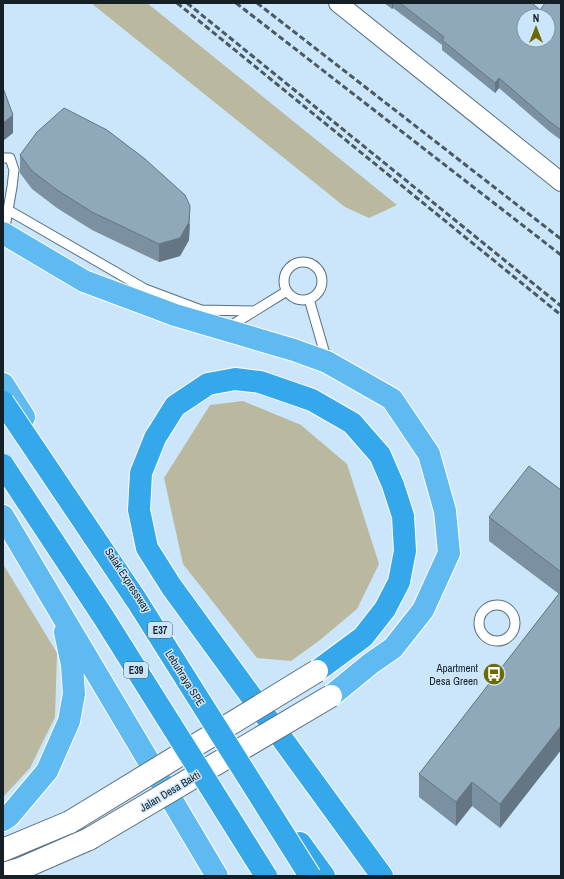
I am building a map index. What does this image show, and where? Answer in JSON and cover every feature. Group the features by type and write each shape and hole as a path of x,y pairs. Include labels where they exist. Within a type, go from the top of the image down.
{"highway":[{"path":"3,233 84,281 175,315 294,350 327,362 392,400 429,454 445,511 449,553 423,610 393,648 370,664 331,696"},
{"path":"317,671 363,637 385,609 399,582 406,551 403,516 394,485 380,455 352,423 312,400 260,382 235,379 208,384 175,406 155,438 141,473 138,510 147,548 171,586 382,876"},
{"name":"Salak Expressway","path":"3,384 318,876"},
{"name":"Lebuhraya SPE","path":"3,402 137,601 310,876"},
{"name":"E39","path":"3,466 104,618 266,876"},
{"path":"3,516 217,876"},
{"path":"3,820 9,816 48,771 69,721 74,694 72,665 60,612"},
{"path":"263,792 324,876"}],"street":[{"path":"338,3 561,182"},
{"path":"3,850 70,822 317,671"},
{"name":"Jalan Desa Bakti","path":"3,874 20,869 89,839 331,696"}],"lane":[{"path":"3,158 10,158 14,170 3,233"},
{"path":"8,210 145,289 201,310 253,312"},
{"path":"306,262 312,264 321,273 322,285 315,296 309,299 297,299 287,291 284,279 289,268 294,264 306,262"},
{"path":"224,330 287,291"},
{"path":"309,299 327,362"},
{"path":"498,604 505,606 514,615 515,627 512,633 503,640 492,640 487,638 480,629 480,618 482,613 486,608 498,604"}],"green space":[{"path":"91,3 147,3 397,205 369,218 345,207"},
{"path":"243,401 301,425 347,464 379,564 357,609 320,640 291,661 257,658 183,564 164,478 210,405"},
{"path":"3,564 57,653 55,717 30,768 3,797"}],"building":[{"path":"400,3 532,3 538,8 516,8 516,48 556,48 556,8 541,8 545,3 561,3 561,130 499,78 495,83 442,40 444,37"},
{"path":"3,88 13,115 3,123"},
{"path":"64,108 107,130 145,159 185,195 190,206 189,222 180,238 159,244 92,212 57,190 32,171 20,155 37,132"},
{"path":"529,466 561,490 561,572 489,517"},
{"path":"561,591 561,726 500,804 472,782 456,802 419,774"}],"railway":[{"path":"177,3 561,315"},
{"path":"187,3 561,306"},
{"path":"236,3 561,255"},
{"path":"257,3 561,239"}],"place":[{"name":"Apartment Desa Green","path":"494,674"}]}
